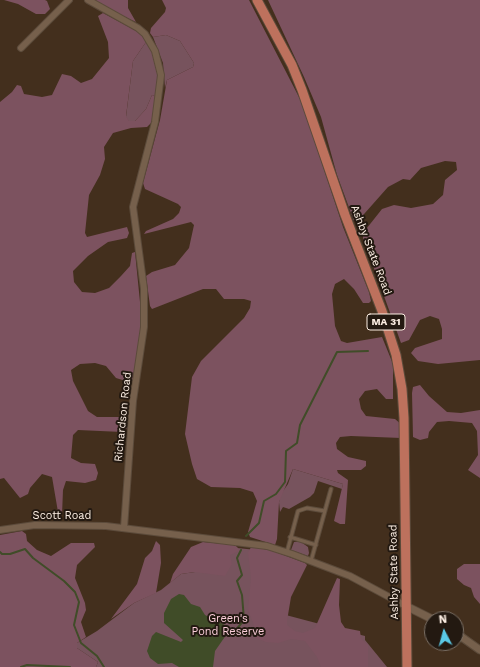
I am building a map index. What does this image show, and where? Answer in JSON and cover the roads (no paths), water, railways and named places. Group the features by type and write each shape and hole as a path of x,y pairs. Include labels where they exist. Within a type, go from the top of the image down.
{"main road":[{"name":"Ashby State Road","path":"257,0 292,65 302,90 337,193 382,312 396,355 402,389 404,418 407,667"}],"street":[{"path":"20,48 69,0"},
{"name":"Richardson Road","path":"88,0 138,28 145,34 155,51 161,75 155,122 133,206 144,289 144,327 133,401 124,528"},
{"name":"Scott Road","path":"0,530 35,525 124,528"},
{"path":"124,528 169,535 245,542 287,552 311,560 372,586 424,615"},
{"path":"464,639 480,650"}],"lane":[{"path":"311,560 331,489"},
{"path":"287,552 298,510 307,508 325,511"},
{"path":"290,537 316,545"}],"waterway":[{"path":"246,536 259,523 264,501 276,494 285,482 286,451 297,443 300,425 337,352 368,351"},
{"path":"0,552 2,554 10,554 25,549 33,558 64,581 75,592 79,602 74,625 81,643 97,656 104,667"},
{"path":"225,635 235,631 244,620 242,595 237,581 242,575 237,558 241,550"},
{"path":"21,667 27,665 70,667"}],"park label":[{"name":"Green's Pond Reserve","path":"228,625"}]}
